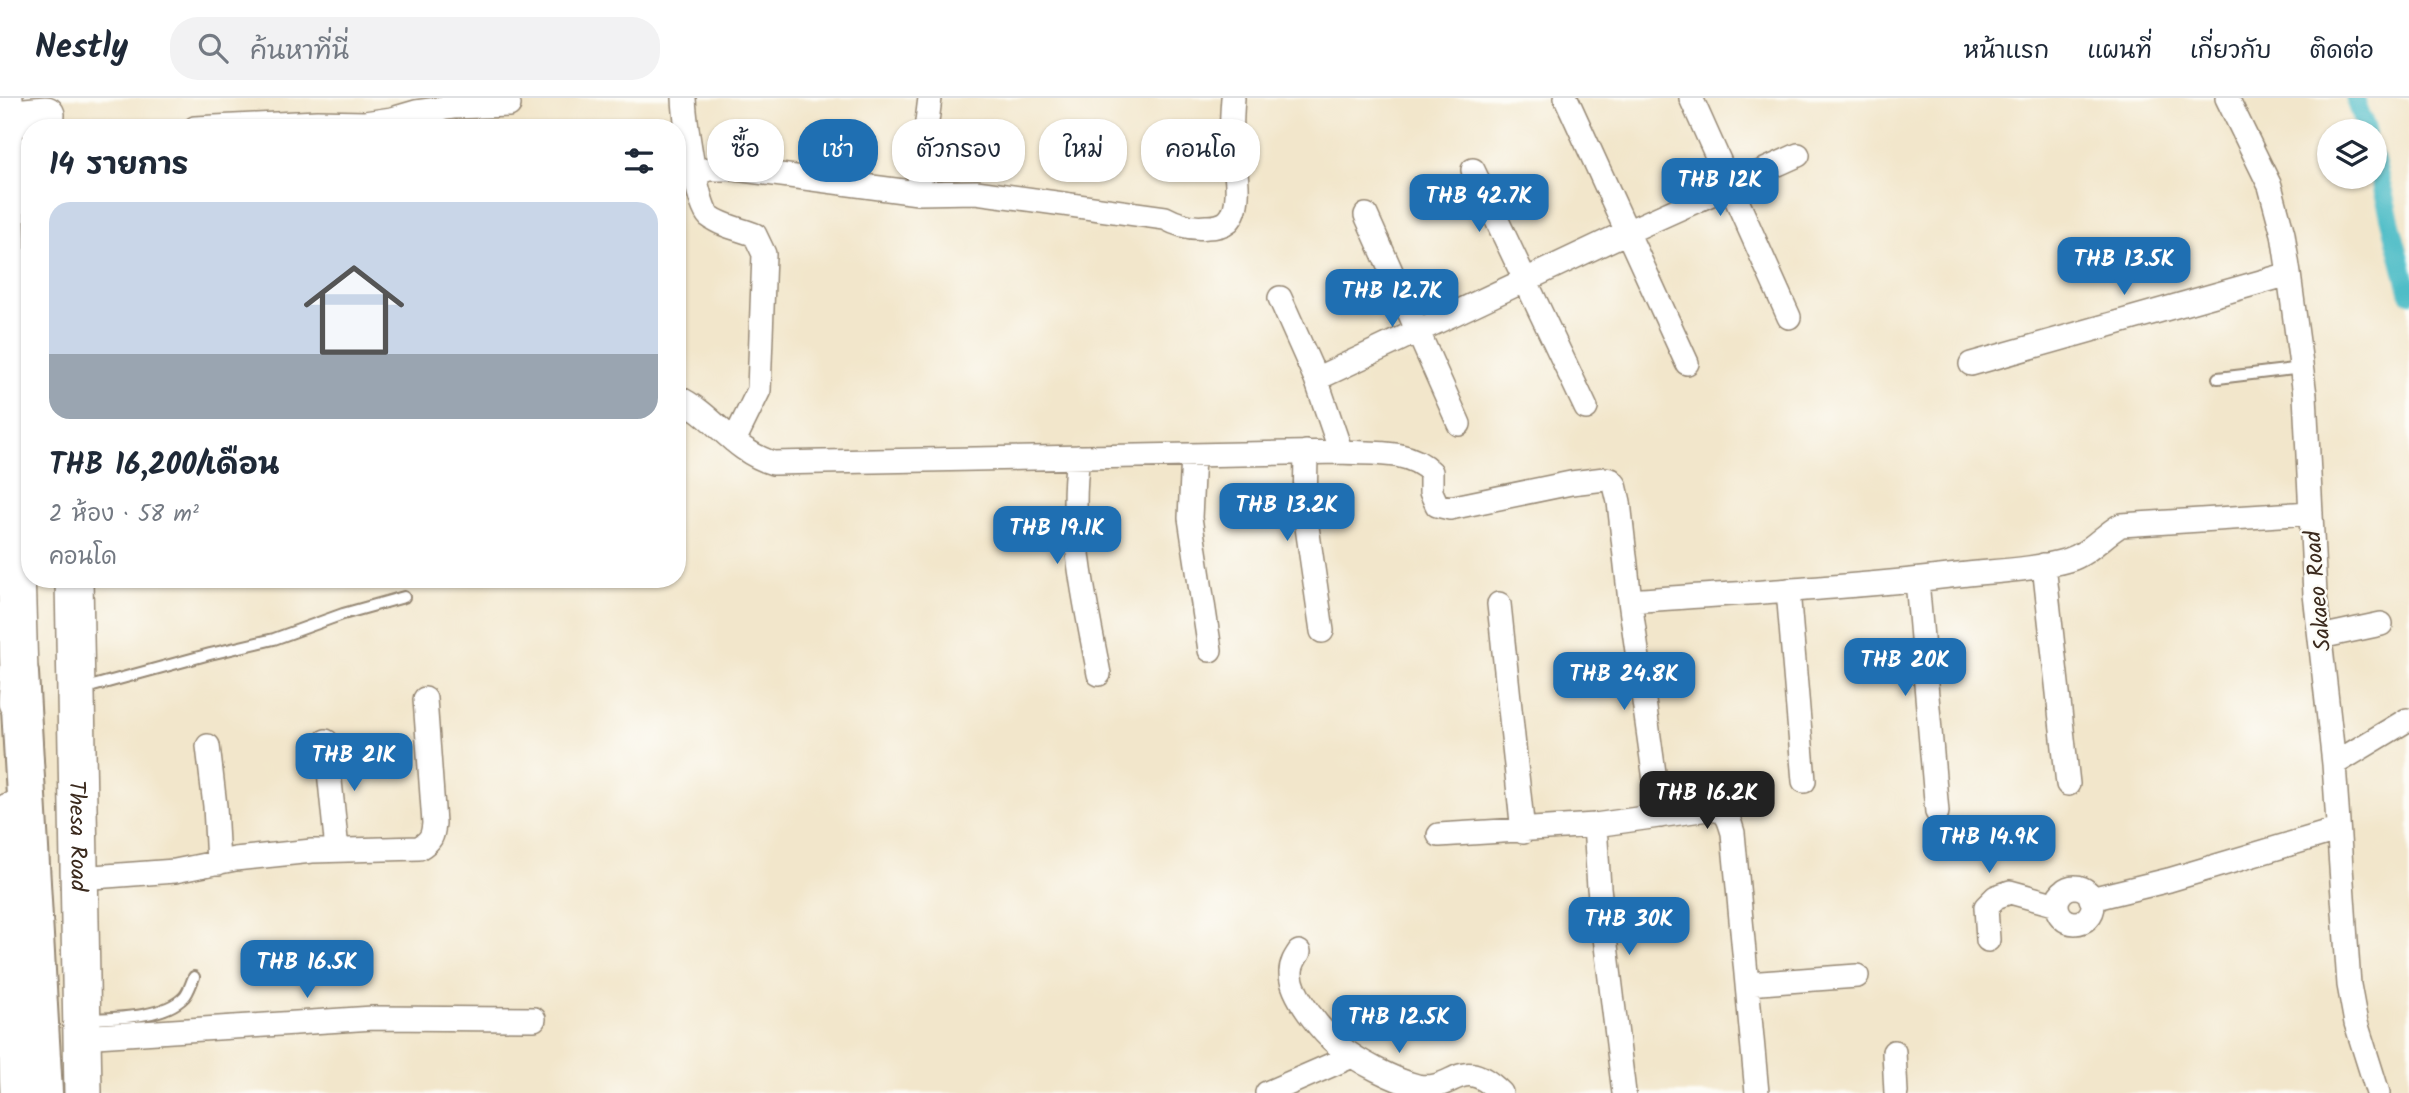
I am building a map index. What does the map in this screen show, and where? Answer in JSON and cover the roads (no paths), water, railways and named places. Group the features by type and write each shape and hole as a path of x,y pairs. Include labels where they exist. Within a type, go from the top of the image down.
{"highway":[{"path":"19,673 43,1093"}],"main road":[{"path":"19,1093 8,805 19,673 5,337 11,256 4,108 46,113"},
{"name":"Thesa Road","path":"74,588 83,1093"}],"street":[{"path":"684,98 695,174 705,212 722,223 755,235 764,254 759,390 734,441"},
{"path":"918,193 930,98"},
{"path":"695,174 720,168 918,193 976,192 1165,218 1177,224 1198,228 1218,226 1227,221 1233,212 1236,198 1237,174 1231,138 1233,98"},
{"path":"1566,98 1687,363"},
{"path":"1691,98 1789,317"},
{"name":"Sakaeo Road","path":"2227,98 2270,186 2283,234 2305,394 2320,637 2334,764 2349,985 2356,1023 2378,1093"},
{"path":"392,119 416,112 453,107 509,105"},
{"path":"1316,379 1627,232 1798,155"},
{"path":"1473,170 1586,408"},
{"path":"1367,215 1460,424"},
{"path":"1971,364 2289,274"},
{"path":"1280,298 1316,379 1341,452"},
{"path":"686,402 746,452 773,463 1306,452 1399,455 1421,462 1431,472 1431,492 1437,505 1450,508 1571,483 1611,480 1619,502 1660,816"},
{"path":"1306,452 1305,513 1322,631"},
{"path":"1193,455 1190,518 1210,650"},
{"path":"1078,457 1074,489 1075,541 1098,674"},
{"path":"1630,601 1917,580 2044,565 2070,559 2092,547 2107,532 2121,525 2311,513"},
{"path":"2044,565 2068,784"},
{"path":"1917,580 1937,812"},
{"path":"1788,590 1804,780"},
{"path":"1499,604 1522,832"},
{"path":"2320,637 2381,624"},
{"path":"79,878 122,877 337,850 419,848 433,836 434,823 425,699"},
{"path":"2334,764 2407,720"},
{"path":"326,741 337,850"},
{"path":"208,746 218,863"},
{"path":"1439,835 1522,832 1595,825 1708,809 1719,810 1728,817 1732,834 1757,1093"},
{"path":"1595,825 1599,888 1624,1093"},
{"path":"1988,940 1986,906 2001,894 2010,892 2057,905 2060,894 2074,887 2084,890 2091,899 2169,880 2337,830"},
{"path":"1299,952 1291,971 1293,985 1308,1012 1325,1032 1352,1056 1398,1080 1420,1087 1471,1074 1482,1076 1501,1093"},
{"path":"1747,984 1857,976"},
{"path":"81,1028 373,1018 534,1019"},
{"path":"1894,1052 1896,1093"},
{"path":"1267,1093 1352,1056"}],"lane":[{"path":"2218,378 2302,368"},
{"path":"76,691 274,639 343,614 404,597"},
{"path":"81,1028 170,1007 186,996 194,977"}],"waterway":[{"path":"2355,98 2363,119"},
{"path":"2383,189 2409,293"}]}
